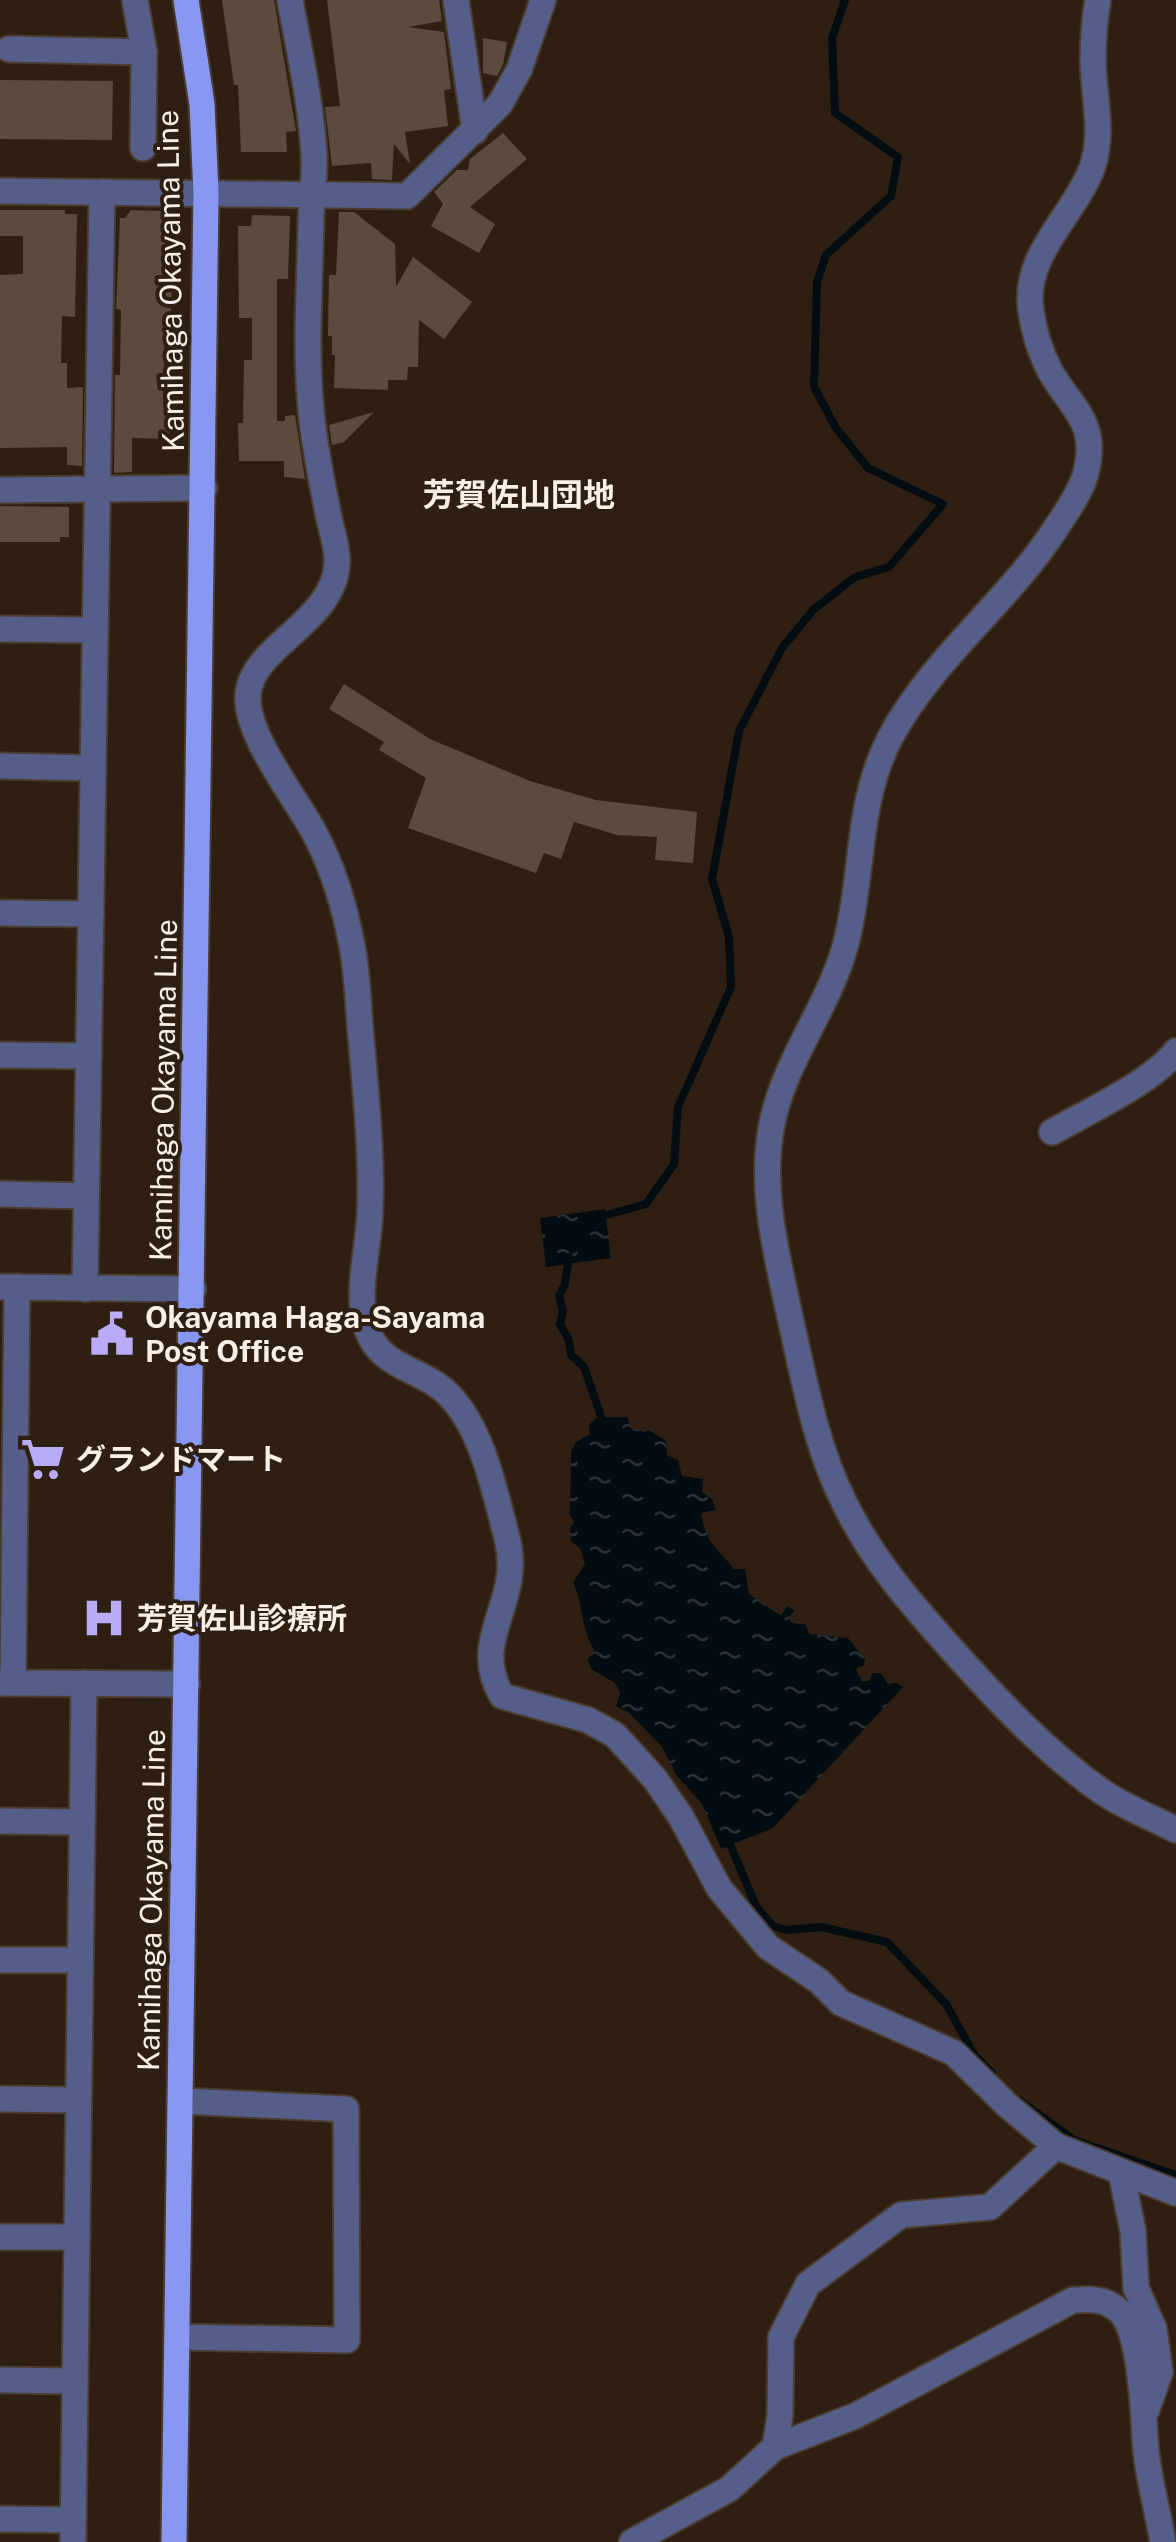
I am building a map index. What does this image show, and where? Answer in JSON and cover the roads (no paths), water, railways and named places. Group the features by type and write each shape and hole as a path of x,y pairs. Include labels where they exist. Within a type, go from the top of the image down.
{"main road":[{"name":"Kamihaga Okayama Line","path":"174,2542 206,193 202,104 186,0"}],"street":[{"path":"135,0 144,52 143,148"},
{"path":"290,0 314,156 310,398 338,562 331,590 250,681 248,708 262,742 332,872 353,949 367,1106 370,1212 362,1308 368,1331 377,1351 432,1381 451,1396 464,1415 478,1444 508,1542 512,1567 503,1611 493,1632 490,1675 502,1696 588,1720 615,1735 682,1817 719,1888 768,1948 819,1981 840,2003 954,2052 1007,2105 1056,2146 1176,2193"},
{"path":"456,0 475,131"},
{"path":"0,190 407,196 500,104 519,70 543,0"},
{"path":"1098,0 1093,66 1098,138 1092,169 1036,264 1028,291 1039,346 1053,376 1086,425 1089,452 1084,480 1036,558 916,698 875,769 865,804 856,896 845,946 834,982 782,1090 770,1130 769,1222 818,1434 840,1496 874,1557 967,1666 1054,1756 1107,1795 1176,1830"},
{"path":"8,49 144,52"},
{"path":"85,1288 102,192"},
{"path":"0,490 204,488"},
{"path":"0,629 95,630"},
{"path":"0,766 93,768"},
{"path":"0,913 91,914"},
{"path":"1052,1132 1134,1084 1176,1050"},
{"path":"0,1055 89,1056"},
{"path":"0,1194 86,1196"},
{"path":"187,1684 6,1683 9,1287 193,1289"},
{"path":"0,2518 73,2531 84,1683"},
{"path":"0,1821 82,1822"},
{"path":"0,1960 80,1960"},
{"path":"0,2099 78,2100"},
{"path":"178,2337 347,2340 346,2109 181,2102"},
{"path":"775,2447 780,2416 782,2338 808,2284 900,2215 990,2207 1056,2146"},
{"path":"1121,2172 1133,2231 1136,2288 1154,2329 1160,2372 1146,2414"},
{"path":"0,2237 77,2238"},
{"path":"632,2542 729,2489 775,2447 855,2416 1073,2300 1096,2298 1120,2310 1133,2339 1146,2414 1146,2451 1163,2542"},
{"path":"0,2380 75,2381"}],"water":[{"path":"605,1209 611,1258 546,1267 540,1218"},
{"path":"627,1417 631,1428 649,1430 666,1441 667,1455 678,1460 682,1476 703,1479 702,1492 712,1499 716,1510 701,1513 706,1533 734,1569 745,1569 749,1594 781,1616 787,1606 794,1610 789,1619 805,1624 810,1634 848,1638 865,1659 864,1665 856,1669 862,1681 869,1681 873,1673 881,1673 888,1684 903,1687 773,1828 721,1849 702,1804 677,1776 662,1747 629,1713 616,1706 620,1693 615,1683 591,1669 588,1660 594,1650 573,1582 585,1564 580,1548 571,1541 571,1451 576,1442 590,1434 589,1425 596,1418"}],"waterway":[{"path":"599,1217 646,1204 674,1164 678,1107 731,987 729,937 712,879 739,731 782,648 813,610 855,577 889,567 943,504 868,468 836,428 814,387 817,282 826,255 891,196 898,157 835,113 832,38 845,0"},
{"path":"569,1257 559,1296 563,1311 560,1324 569,1340 571,1355 584,1367 604,1425"},
{"path":"727,1837 756,1906 773,1926 786,1930 821,1927 887,1942 946,2004 975,2056 992,2073"},
{"path":"1019,2100 1074,2140 1176,2175"}],"place":[{"name":"Okayama Haga-Sayama Post Office","path":"112,1334"},
{"name":"グランドマート","path":"43,1459"},
{"name":"芳賀佐山診療所","path":"104,1618"}],"district":[{"name":"芳賀佐山団地","path":"519,494"}]}
